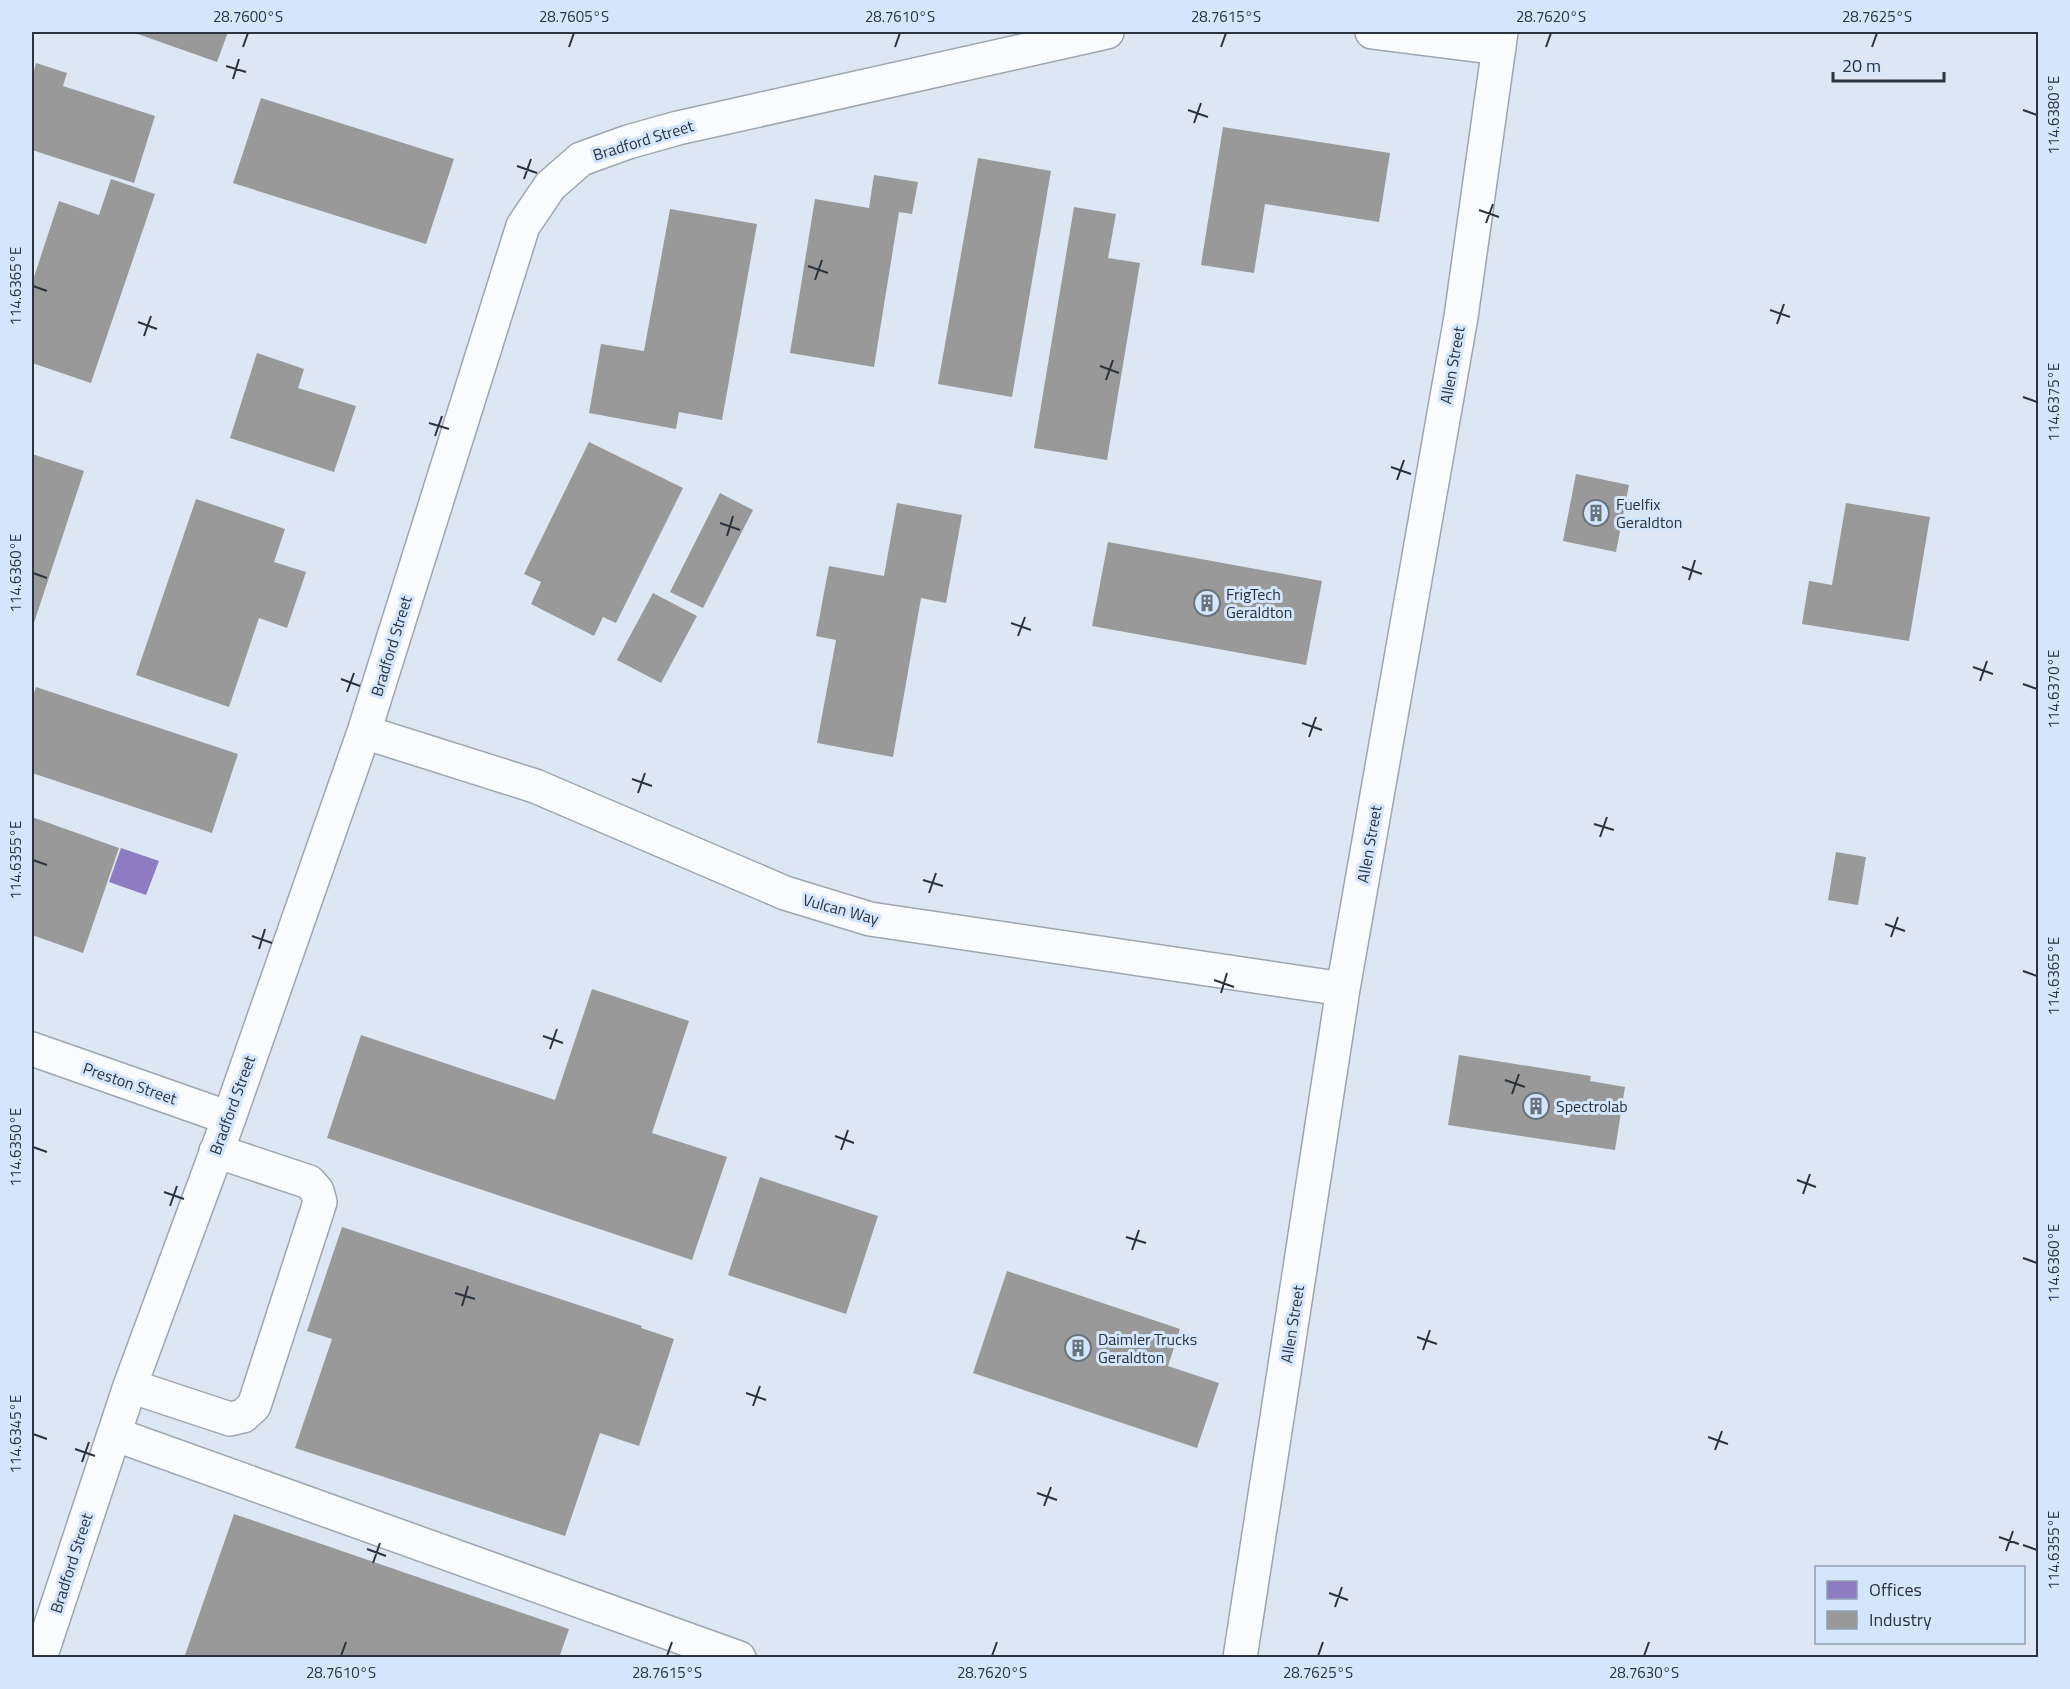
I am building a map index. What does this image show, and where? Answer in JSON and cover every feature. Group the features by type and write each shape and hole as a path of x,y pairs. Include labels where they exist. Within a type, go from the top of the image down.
{"street":[{"name":"Bradford Street","path":"40,1658 130,1386 229,1118 364,732 523,226 550,186 581,159 628,142 678,128 1107,32"},
{"path":"1372,32 1500,40"},
{"name":"Allen Street","path":"1240,1658 1343,989 1461,317 1500,40"},
{"name":"Vulcan Way","path":"364,732 535,786 785,893 870,919 1343,989"},
{"name":"Preston Street","path":"32,1049 229,1118"},
{"path":"130,1386 230,1419 243,1416 254,1406 320,1202 317,1191 309,1182 216,1151"},
{"path":"114,1434 738,1658"}],"building: Offices":[{"path":"121,848 159,861 146,895 109,882"}],"building: Industry":[{"path":"132,32 228,32 217,62"},
{"path":"36,63 67,73 63,86 155,116 134,183 32,150 32,78"},
{"path":"261,98 454,159 426,244 233,183"},
{"path":"1223,127 1390,153 1379,222 1265,204 1254,273 1201,265"},
{"path":"978,158 1051,171 1012,397 938,384"},
{"path":"874,175 918,182 912,214 899,212 874,367 790,353 815,199 869,208"},
{"path":"111,179 155,194 91,383 32,363 32,283 59,201 99,215"},
{"path":"1074,207 1116,214 1108,258 1140,263 1107,460 1034,448"},
{"path":"670,209 757,224 722,420 679,412 676,429 589,413 601,344 644,351"},
{"path":"257,353 304,369 298,388 356,406 334,472 230,438"},
{"path":"589,442 683,488 616,623 603,617 594,636 531,604 541,582 524,574"},
{"path":"32,454 84,471 32,629"},
{"name":"Fuelfix Geraldton","path":"1576,474 1629,485 1616,552 1563,541"},
{"path":"720,493 753,510 703,608 670,592"},
{"path":"196,499 285,529 274,562 306,572 287,628 259,618 229,707 136,675"},
{"path":"897,503 962,515 946,603 921,598 893,757 817,743 836,640 816,636 829,566 884,576"},
{"path":"1846,503 1930,517 1909,641 1802,624 1809,581 1832,585"},
{"name":"FrigTech Geraldton","path":"1108,542 1322,581 1306,665 1092,626"},
{"path":"653,593 697,616 661,683 617,660"},
{"path":"36,687 238,754 212,833 32,773 32,699"},
{"path":"32,817 119,848 83,953 32,935"},
{"path":"1836,852 1866,857 1858,905 1828,900"},
{"path":"592,989 689,1021 652,1133 727,1157 692,1260 327,1138 361,1035 555,1100"},
{"name":"Spectrolab","path":"1459,1055 1591,1076 1590,1081 1625,1087 1615,1150 1448,1125"},
{"path":"760,1177 878,1216 846,1314 728,1275"},
{"path":"342,1227 642,1326 641,1328 674,1339 639,1446 600,1433 565,1536 295,1448 332,1339 307,1331"},
{"name":"Daimler Trucks Geraldton","path":"1007,1271 1180,1329 1168,1366 1219,1383 1197,1448 973,1373"},
{"path":"234,1514 569,1629 559,1658 184,1658"}],"place":[{"name":"Fuelfix Geraldton","path":"1596,513"},
{"name":"FrigTech Geraldton","path":"1207,603"},
{"name":"Spectrolab","path":"1536,1106"},
{"name":"Daimler Trucks Geraldton","path":"1078,1348"}]}
